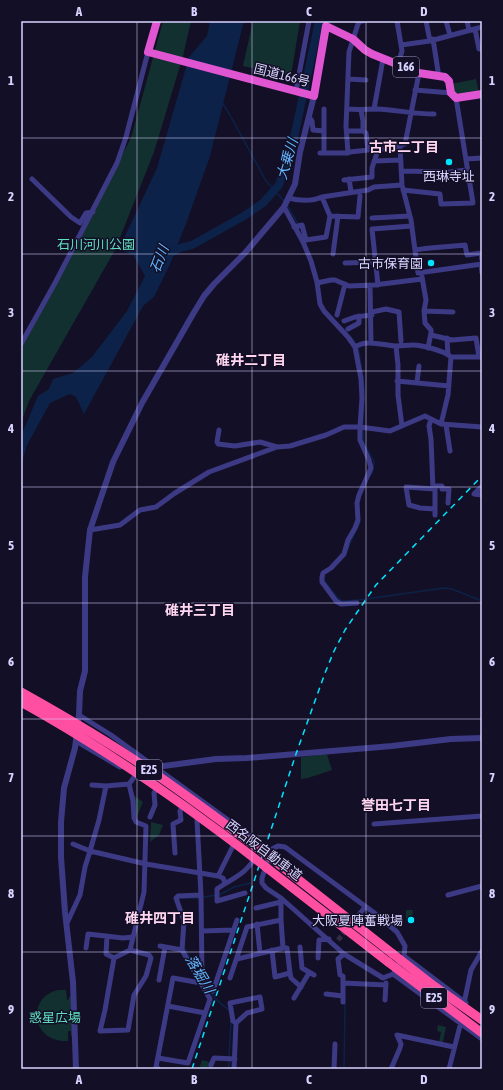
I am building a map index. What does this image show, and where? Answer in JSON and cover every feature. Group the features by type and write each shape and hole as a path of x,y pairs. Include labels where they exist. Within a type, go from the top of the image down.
{"highway":[{"path":"150,53 157,21"},
{"name":"国道166号","path":"150,53 312,95 326,24 353,39 365,50 384,59 419,73 438,76"},
{"name":"166","path":"438,76 445,77 449,81 454,96"},
{"path":"454,96 482,94"},
{"name":"西名阪自動車道","path":"21,692 82,727 197,802 271,858 482,1033"},
{"name":"西名阪自動車道","path":"21,702 147,779 390,958 434,986 482,1020"}],"street":[{"path":"296,91 309,21"},
{"path":"324,109 322,153 348,153 347,131 349,52 358,24 360,21 363,21"},
{"path":"397,21 402,51 398,64"},
{"path":"426,21 432,40 438,76"},
{"path":"446,21 450,35"},
{"path":"467,21 479,49 482,49"},
{"path":"401,45 432,40 482,27"},
{"path":"21,344 93,212 117,163 150,53"},
{"path":"374,109 384,59"},
{"path":"351,192 346,180 372,178 372,168 378,150 405,144 419,73"},
{"path":"348,79 366,80"},
{"path":"288,198 299,201 316,200 322,197 368,190 374,187 403,188 440,194 441,204 473,203 454,96 416,90"},
{"path":"76,1069 73,982 60,856 64,788 76,741 80,692 85,671 86,657 84,605 85,577 90,530 113,462 142,403 193,314 204,296 214,284 244,253 284,206 295,184 312,95"},
{"path":"348,109 374,109 434,114"},
{"path":"350,152 368,150 366,133 363,131 361,110"},
{"path":"309,117 312,121 314,130 324,131"},
{"path":"347,131 363,131"},
{"path":"400,146 403,188 412,226 418,273 482,263"},
{"path":"466,159 482,158"},
{"path":"374,161 401,160"},
{"path":"402,170 450,172 467,170"},
{"path":"32,179 80,223 86,213 93,212"},
{"path":"330,216 358,217 360,196"},
{"path":"294,227 302,225 306,240 326,237 330,216 322,197"},
{"path":"284,206 311,261 317,283 320,304 324,311 348,337 355,347 362,386 360,440 371,468 357,502 358,520 348,540 344,554 331,568 323,573 322,582 341,604 357,603"},
{"path":"333,254 338,216"},
{"path":"372,218 410,216"},
{"path":"378,285 372,229 412,226"},
{"path":"415,250 465,245 467,255 481,253 482,273"},
{"path":"345,263 376,262"},
{"path":"421,272 426,300 424,311 425,323 431,330 428,348"},
{"path":"317,283 335,280 349,286 378,285 422,279"},
{"path":"337,315 344,284"},
{"path":"370,285 372,313 371,343"},
{"path":"344,321 386,309 399,312 401,341"},
{"path":"424,311 453,312"},
{"path":"348,329 360,323 359,316"},
{"path":"355,347 359,344 371,343 396,346 415,345 450,356 480,357 476,338 464,340 431,335"},
{"path":"447,338 450,356 443,425 450,451"},
{"path":"396,346 398,365 397,381 402,426"},
{"path":"417,382 419,366"},
{"path":"397,381 448,386"},
{"path":"219,430 218,444 234,446 260,442 277,446 290,446 326,435 344,427 360,427 390,431 425,416 443,425 482,427"},
{"path":"431,419 429,426 433,487 435,489 435,512 409,505 406,487 411,486 433,487 442,486 442,489 449,489 448,504"},
{"path":"90,530 120,525 140,510 156,507 175,493 209,472 277,446"},
{"path":"482,486 474,494 482,495"},
{"path":"79,715 111,735 261,844 253,861 241,875 217,889 217,901 245,893"},
{"path":"130,950 144,892 146,864 146,826 136,822 134,818 133,801 129,784 134,776 156,767 216,759 247,758 392,746 451,739 482,738"},
{"path":"76,741 156,790 253,861"},
{"path":"92,785 106,786 129,784"},
{"path":"66,924 80,895 85,867 99,820 106,786"},
{"path":"150,817 155,805 154,793 156,790"},
{"path":"175,853 173,824 181,820 180,811 182,809"},
{"path":"374,824 482,816"},
{"path":"158,1058 187,1066 210,999 202,979 201,897 197,820"},
{"path":"72,844 90,851 146,864 218,876 223,878 225,884"},
{"path":"218,876 233,846"},
{"path":"278,846 285,847 397,932 405,946 404,956 393,974 383,978 344,954 337,942 329,939 281,900 262,883 262,878 272,849 278,846"},
{"path":"448,895 482,886"},
{"path":"201,897 178,896 176,898 184,921 182,950 202,979 213,991 237,920"},
{"path":"256,908 281,900"},
{"path":"281,900 283,948"},
{"path":"361,912 365,907"},
{"path":"230,978 247,927 281,920"},
{"path":"257,924 260,953"},
{"path":"202,930 233,930"},
{"path":"86,948 88,934 123,938 133,937"},
{"path":"107,936 106,954 114,958"},
{"path":"318,958 319,940 329,939"},
{"path":"159,980 163,947 182,950"},
{"path":"237,959 272,950 287,948 291,978 301,986"},
{"path":"294,998 301,986 312,974 302,968 300,948"},
{"path":"130,950 149,955 151,958 146,976 134,995 128,1030 100,1031 106,1010 114,958 130,950"},
{"path":"272,950 275,977 290,973"},
{"path":"449,1069 461,1023 471,970 482,951"},
{"path":"326,994 343,999 344,983 343,976 340,974 338,959 344,954"},
{"path":"404,956 482,1015"},
{"path":"393,974 482,1039"},
{"path":"385,1000 386,977"},
{"path":"159,1069 156,1068 173,978 202,979"},
{"path":"344,983 386,985"},
{"path":"234,1069 231,1058 236,1023 247,1013 262,1009 260,998 230,1003 233,1021 236,1023"},
{"path":"168,1006 205,1012"},
{"path":"391,1069 401,1044 397,1035 454,1047"},
{"path":"334,1069 335,1044"},
{"path":"211,1065 214,1058 231,1058"}],"green space":[{"name":"石川河川公園","path":"163,21 191,21 183,56 154,152 115,250 29,401 21,423 21,347 131,138"},
{"path":"253,21 300,21 291,76 243,66"},
{"path":"476,79 479,93 457,96 451,84"},
{"path":"327,754 332,770 301,779 301,757"},
{"path":"133,795 143,802 136,819"},
{"path":"151,822 163,825 159,835 150,842"},
{"path":"406,910 413,910 412,922 406,921"},
{"name":"惑星広場","path":"58,990 66,990 67,1000 71,996 74,1036 71,1036 71,1031 68,1031 68,1041 56,1040 46,1035 40,1028 37,1019 37,1010 41,1001 48,994"},
{"path":"438,1025 446,1027 443,1042 439,1042 441,1032 437,1031"},
{"path":"202,1060 210,1062 209,1067 217,1069 199,1069"}],"water":[{"name":"石川","path":"210,21 244,21 210,156 170,264 154,297 143,306 84,414 76,397 70,394 50,403 27,445 21,466 21,436 38,396 49,389 53,379 73,373 92,357 127,311 145,276 133,255 119,249 157,168 189,57 207,36"}],"waterway":[{"name":"大乗川","path":"167,255 180,248 192,245 244,216 263,203 279,185 292,147 319,21"},
{"path":"223,104 266,181 285,202"},
{"path":"287,205 298,224"},
{"path":"351,337 358,347 363,377 363,426"},
{"path":"363,429 364,442 374,462 371,475"},
{"path":"348,548 360,522"},
{"path":"323,579 342,601 444,588 452,589 482,601"},
{"name":"落堀川","path":"219,895 234,887 251,883"},
{"name":"落堀川","path":"179,900 180,898 198,898 216,895"},
{"name":"落堀川","path":"184,947 200,975"},
{"name":"落堀川","path":"207,987 216,1000 229,1011"},
{"path":"344,1069 345,1002"},
{"name":"落堀川","path":"229,1057 231,1021"},
{"name":"落堀川","path":"229,1061 229,1069"}],"tunnel":[{"path":"338,940 361,912"}],"railway":[{"path":"192,1069 296,754 334,651 345,630 376,585 482,476"}],"place":[{"name":"西琳寺址","path":"449,162"},
{"name":"古市保育園","path":"431,263"},
{"name":"大阪夏陣奮戦場","path":"411,920"}],"district":[{"name":"古市二丁目","path":"404,147"},
{"name":"碓井二丁目","path":"251,360"},
{"name":"碓井三丁目","path":"200,610"},
{"name":"誉田七丁目","path":"396,805"},
{"name":"碓井四丁目","path":"160,918"}]}
